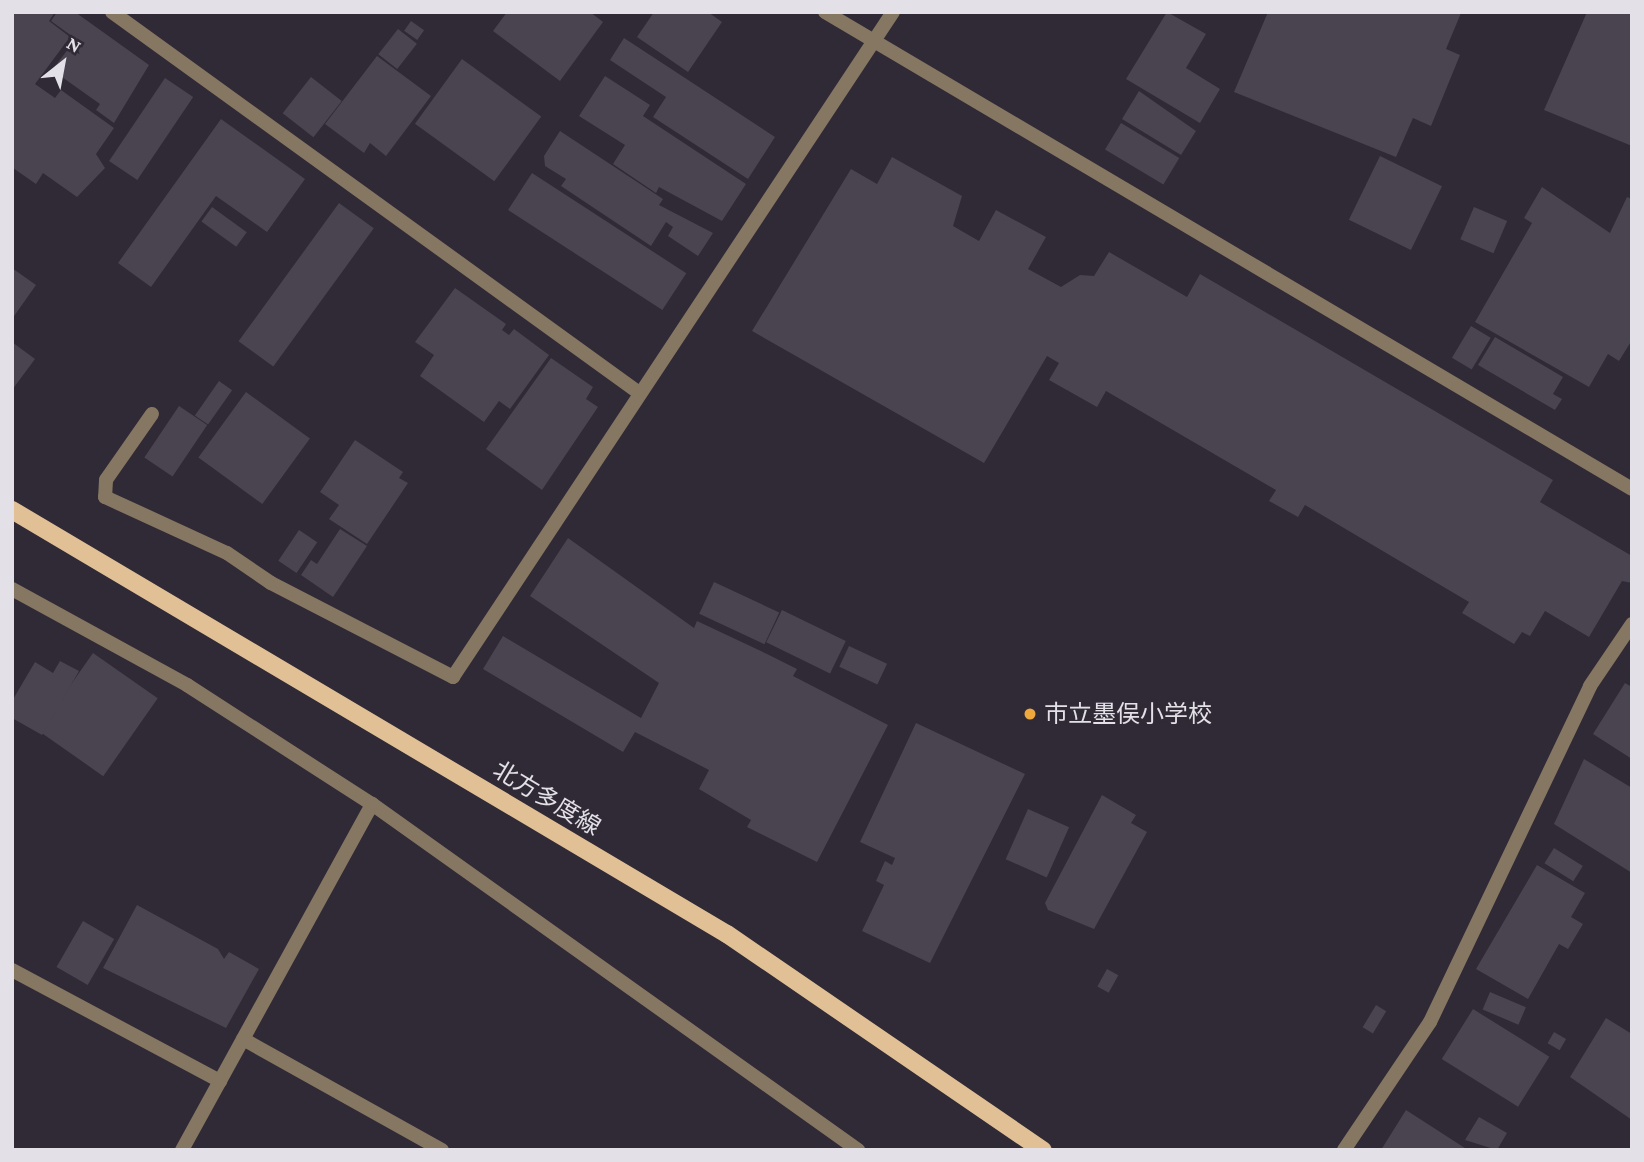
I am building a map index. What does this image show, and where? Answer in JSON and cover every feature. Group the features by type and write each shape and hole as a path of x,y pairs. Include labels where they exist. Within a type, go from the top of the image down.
{"main road":[{"name":"北方多度線","path":"12,510 727,934 1043,1150"}],"street":[{"path":"112,12 638,392"},
{"path":"825,12 868,43 1632,489"},
{"path":"152,414 106,480 105,497 227,552 271,583 453,677 868,43 893,12"},
{"path":"12,589 187,685 372,804 858,1150"},
{"path":"1345,1150 1430,1022 1590,686 1632,624"},
{"path":"182,1150 372,804"},
{"path":"12,970 219,1081"},
{"path":"243,1039 442,1150"}],"building":[{"path":"12,12 55,12 49,21 70,37 35,84 55,98 61,90 114,128 96,154 105,168 77,197 43,173 36,184 13,168"},
{"path":"57,12 75,12 149,65 114,123 96,110 100,104 52,70 76,39 51,21"},
{"path":"507,12 590,12 603,22 560,81 493,31"},
{"path":"654,12 708,12 722,22 688,72 637,37"},
{"path":"1167,12 1206,34 1186,68 1220,89 1200,123 1126,79"},
{"path":"1268,12 1461,13 1446,49 1460,55 1431,126 1413,118 1396,157 1234,92"},
{"path":"1587,12 1632,12 1632,146 1544,110"},
{"path":"411,21 424,30 417,40 404,31"},
{"path":"398,29 417,44 397,69 378,54"},
{"path":"624,38 775,137 748,179 653,117 666,97 610,60"},
{"path":"377,56 431,96 386,156 370,143 364,153 325,124"},
{"path":"462,59 541,117 494,181 415,124"},
{"path":"605,76 650,105 643,116 746,184 722,221 659,187 656,193 613,164 625,145 579,116"},
{"path":"311,77 342,101 313,137 283,113"},
{"path":"165,78 193,97 137,180 109,161"},
{"path":"1139,91 1196,131 1181,155 1122,119"},
{"path":"221,119 305,179 267,232 216,196 151,287 118,263"},
{"path":"1121,123 1179,158 1163,185 1105,150"},
{"path":"560,131 663,199 659,205 713,233 698,256 668,236 673,227 666,222 651,246 561,186 566,179 545,166 544,156"},
{"path":"1380,156 1442,186 1411,250 1349,220"},
{"path":"892,157 962,196 953,226 979,241 996,210 1046,237 1028,269 1061,287 1080,275 1094,276 1109,252 1187,297 1200,274 1553,480 1540,502 1632,556 1632,583 1622,581 1589,637 1545,611 1530,636 1522,632 1514,644 1462,613 1469,602 1305,505 1298,517 1269,501 1276,490 1106,391 1097,407 1049,380 1059,363 1047,356 984,463 752,331 851,169 877,184"},
{"path":"532,173 686,273 662,310 508,210"},
{"path":"1542,187 1610,233 1627,197 1632,199 1632,340 1619,361 1608,354 1589,387 1475,322 1532,223 1524,218"},
{"path":"339,203 374,228 273,367 238,341"},
{"path":"212,207 247,232 236,247 201,222"},
{"path":"1474,207 1507,221 1493,253 1460,239"},
{"path":"12,268 36,285 12,319"},
{"path":"455,288 506,324 502,330 509,335 514,329 549,355 510,409 499,401 484,422 420,376 434,355 415,342"},
{"path":"1471,326 1491,338 1472,370 1452,358"},
{"path":"1495,337 1563,377 1553,394 1562,399 1555,410 1478,365"},
{"path":"12,342 35,359 12,390"},
{"path":"551,358 593,387 586,399 598,407 542,490 486,449"},
{"path":"219,381 232,390 208,425 195,415"},
{"path":"246,392 310,438 262,504 198,458"},
{"path":"179,406 207,425 173,476 144,457"},
{"path":"355,440 403,472 399,478 408,483 367,544 329,519 339,505 320,492"},
{"path":"340,529 367,546 333,597 301,575 311,560 317,564"},
{"path":"299,530 317,542 297,573 278,561"},
{"path":"568,538 694,628 697,621 797,669 793,676 888,725 817,862 747,827 751,820 699,789 709,770 635,732 623,752 483,669 503,636 641,718 659,683 530,596"},
{"path":"714,582 779,612 764,644 699,614"},
{"path":"782,610 846,641 830,673 766,642"},
{"path":"849,646 887,664 877,685 839,667"},
{"path":"93,653 158,698 103,776 39,731"},
{"path":"60,661 79,671 42,735 12,718 12,701 35,662 53,673"},
{"path":"1625,683 1632,687 1632,759 1593,734"},
{"path":"916,723 1025,774 930,963 862,931 884,885 876,881 885,861 892,865 895,858 860,842"},
{"path":"1584,759 1632,788 1632,873 1554,824"},
{"path":"1102,795 1136,815 1131,823 1147,832 1094,929 1048,910 1045,903"},
{"path":"1028,809 1069,827 1047,878 1006,859"},
{"path":"1554,848 1583,866 1573,881 1544,863"},
{"path":"1537,865 1585,893 1571,917 1583,924 1568,949 1559,944 1528,999 1476,969"},
{"path":"137,905 218,949 224,959 229,952 259,969 226,1028 103,968"},
{"path":"83,921 114,939 88,985 56,967"},
{"path":"1107,969 1118,975 1109,993 1097,986"},
{"path":"1490,992 1526,1007 1518,1025 1483,1009"},
{"path":"1376,1005 1386,1011 1373,1033 1363,1027"},
{"path":"1473,1009 1549,1057 1518,1107 1442,1059"},
{"path":"1606,1018 1632,1034 1632,1120 1570,1077"},
{"path":"1554,1032 1566,1039 1560,1050 1548,1043"},
{"path":"1406,1110 1468,1150 1381,1150"},
{"path":"1479,1117 1507,1133 1497,1150 1465,1140"}],"place":[{"name":"市立墨俣小学校","path":"1030,714"}]}
